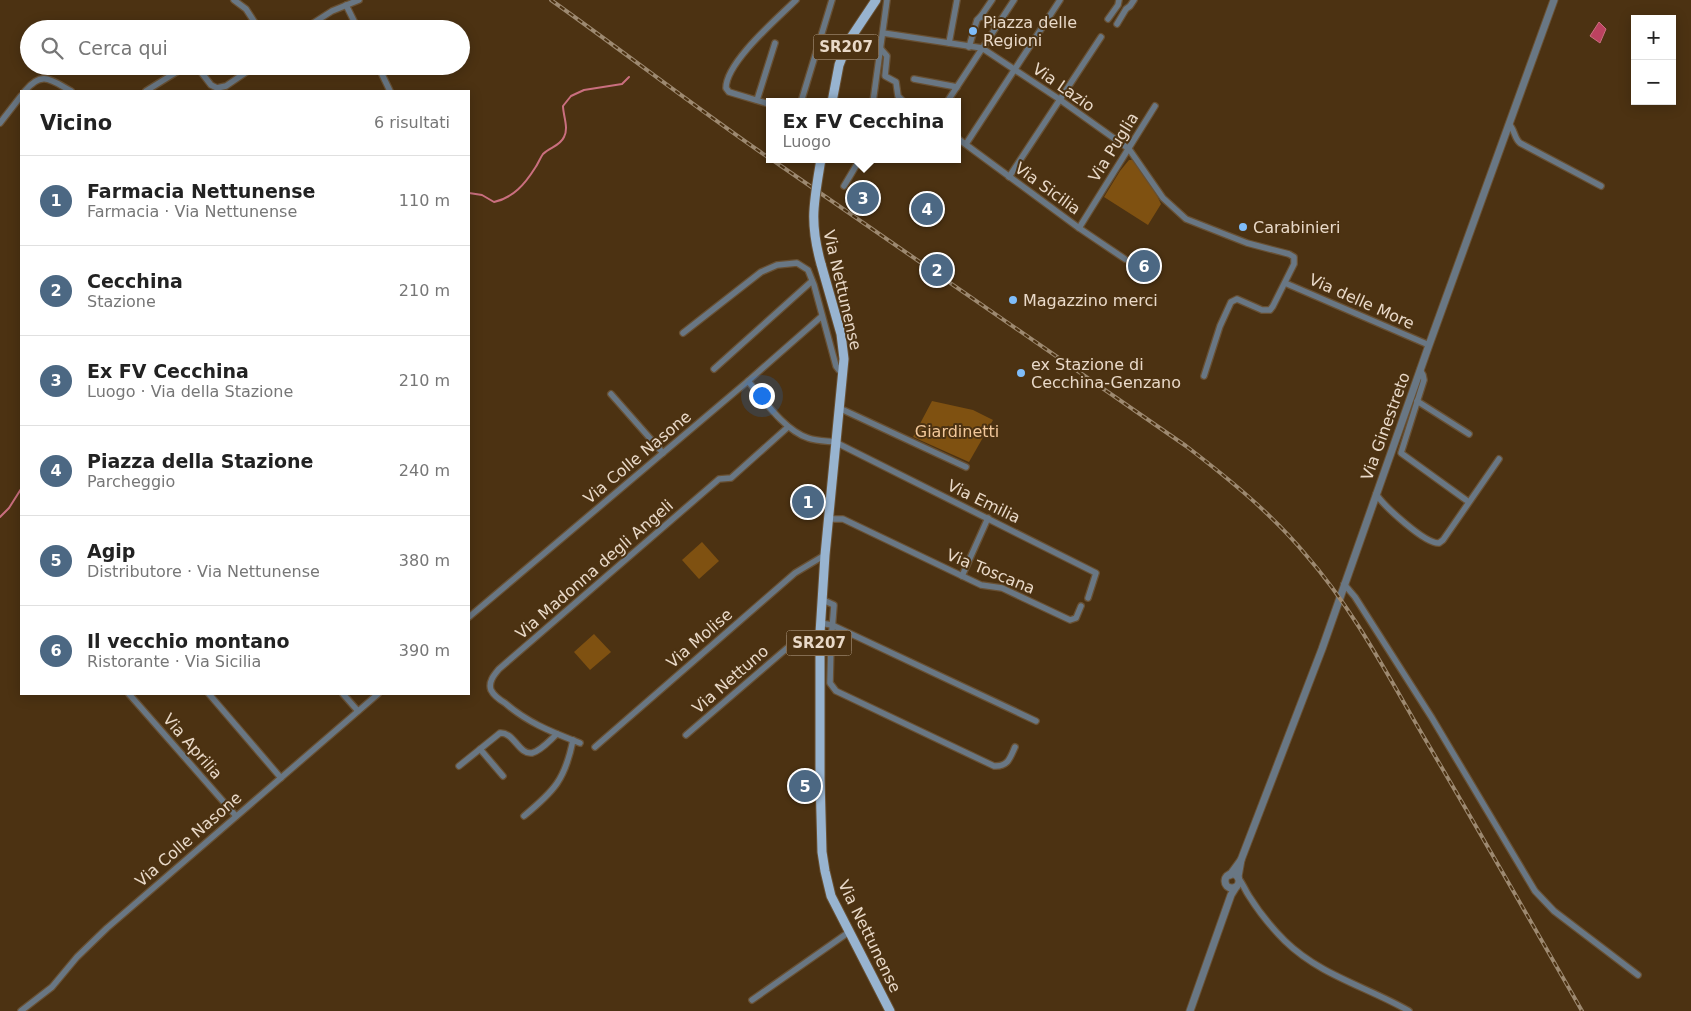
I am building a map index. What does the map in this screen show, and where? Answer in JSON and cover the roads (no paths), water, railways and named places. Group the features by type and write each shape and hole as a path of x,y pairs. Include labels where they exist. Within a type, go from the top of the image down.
{"main road":[{"name":"SR207","path":"833,98 839,65 848,42 876,0"},
{"name":"Via Nettunense","path":"820,163 812,215 814,236 841,334 844,371 835,442 821,599 819,646 820,778 823,857 830,891 890,1011"}],"street":[{"path":"234,0 246,9 253,20"},
{"path":"317,20 346,4 359,0"},
{"path":"766,103 729,92 726,88 727,80 743,54 796,0"},
{"path":"802,98 832,0"},
{"path":"874,98 887,0"},
{"path":"949,43 957,0"},
{"path":"969,47 977,20 992,0"},
{"path":"950,98 1014,0"},
{"path":"966,144 1060,0"},
{"path":"1108,19 1118,5 1119,0"},
{"path":"1117,24 1134,0"},
{"name":"Via Ginestreto","path":"1238,878 1241,860 1281,760 1554,0"},
{"path":"346,4 354,20"},
{"path":"981,16 997,26"},
{"name":"Via Lazio","path":"883,33 982,48 1059,99 1129,149 1171,207"},
{"path":"1009,176 1101,37"},
{"path":"757,100 775,43"},
{"path":"880,48 887,56 885,76 896,82 900,98"},
{"path":"148,90 172,75"},
{"path":"203,75 212,86 217,88 226,86 242,75"},
{"path":"382,75 390,90"},
{"path":"26,90 34,81 43,78 69,90"},
{"path":"914,78 957,87"},
{"path":"0,123 20,97"},
{"name":"Via Puglia","path":"1079,228 1155,106"},
{"path":"1509,124 1513,129 1515,138 1520,143 1601,186"},
{"name":"Via Sicilia","path":"961,141 1079,228 1125,259"},
{"path":"844,186 858,163"},
{"name":"Via delle More","path":"1171,207 1186,219 1198,225 1254,246 1292,256 1294,263 1285,283 1268,311 1238,299 1231,302 1220,326 1204,376"},
{"path":"683,334 761,272 772,266 797,263 808,270 836,366 844,371"},
{"path":"714,369 812,281"},
{"name":"Via delle More","path":"1285,283 1429,345"},
{"name":"Via Colle Nasone","path":"470,616 822,316"},
{"path":"1420,370 1424,378 1401,452 1466,500"},
{"path":"748,381 788,427 809,439 835,442"},
{"path":"611,394 663,453"},
{"path":"1417,401 1470,434"},
{"path":"839,408 966,467"},
{"name":"Via Madonna degli Angeli","path":"580,743 525,719 494,694 491,686 496,673 719,479 731,478 788,427"},
{"name":"Via Emilia","path":"835,442 1096,573 1088,598"},
{"path":"1376,494 1384,505 1403,521 1431,542 1439,543 1443,540 1499,459"},
{"path":"962,576 988,518"},
{"name":"Via Toscana","path":"829,519 843,519 984,586 1002,588 1070,620 1076,618 1081,606"},
{"name":"Via Molise","path":"595,747 792,575 825,555"},
{"path":"1344,584 1353,594 1432,718 1535,891 1554,911 1638,975"},
{"path":"821,599 834,605 830,683 836,692 994,766 1002,766 1007,763 1015,747"},
{"path":"820,623 832,625 1036,721"},
{"name":"Via Nettuno","path":"686,735 786,649 803,637 820,633"},
{"path":"819,646 831,643"},
{"name":"Via Aprilia","path":"131,695 236,816"},
{"path":"210,695 282,778"},
{"path":"344,695 358,711"},
{"name":"Via Colle Nasone","path":"21,1011 50,989 77,956 107,928 377,695"},
{"path":"459,766 504,732 524,750 532,753 558,734"},
{"path":"524,816 547,796 558,783 568,761 573,740"},
{"path":"480,749 503,776"},
{"name":"Via Ginestreto","path":"1230,874 1241,860"},
{"path":"1230,898 1225,879 1230,874 1238,878 1249,896 1278,933 1309,961 1340,979 1383,997 1409,1011"},
{"path":"1190,1011 1230,898 1238,884 1238,878"},
{"path":"1227,886 1241,889 1249,896"},
{"path":"752,1000 849,932"}],"waterway":[{"path":"470,193 482,195 494,202 513,194 527,180 543,154 562,140 566,130 563,106 571,96 584,90 622,84 629,77"},
{"path":"0,517 9,508 20,491"}],"railway":[{"path":"551,0 766,156"},
{"path":"777,163 1186,446 1249,497 1279,525 1340,598 1370,644 1582,1011"}],"place":[{"name":"Piazza delle Regioni","path":"973,31"},
{"name":"Ex FV Cecchina","path":"863,198"},
{"name":"Piazza della Stazione","path":"927,209"},
{"name":"Carabinieri","path":"1243,227"},
{"name":"Il vecchio montano","path":"1144,266"},
{"name":"Cecchina","path":"937,270"},
{"name":"Magazzino merci","path":"1013,300"},
{"name":"ex Stazione di Cecchina-Genzano","path":"1021,373"},
{"name":"Farmacia Nettunense","path":"808,502"},
{"name":"Agip","path":"805,786"}],"park label":[{"name":"Giardinetti","path":"957,431"}]}
